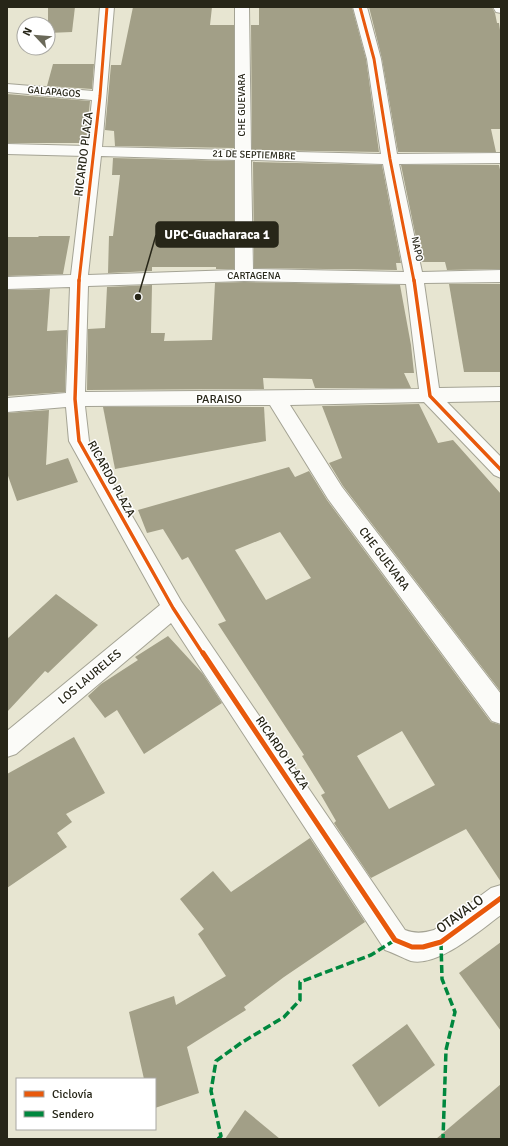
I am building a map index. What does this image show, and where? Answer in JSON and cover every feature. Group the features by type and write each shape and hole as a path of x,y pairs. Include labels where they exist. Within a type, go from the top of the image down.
{"street":[{"name":"RICARDO PLAZA","path":"107,7 100,96 79,280 75,399 78,440 172,608 363,892"},
{"name":"CHE GUEVARA","path":"242,7 244,275"},
{"name":"NAPO","path":"360,7 374,58 390,159 414,278 430,396"},
{"name":"GALAPAGOS","path":"7,88 100,96"},
{"name":"21 DE SEPTIEMBRE","path":"7,149 94,150 390,159 501,158"},
{"name":"CARTAGENA","path":"7,283 244,275 414,278 501,276"},
{"name":"PARAISO","path":"7,405 75,399 276,398 501,394"},
{"path":"430,396 501,470"},
{"name":"CHE GUEVARA","path":"276,398 335,493 501,714"},
{"name":"LOS LAURELES","path":"7,746 172,608"},
{"name":"OTAVALO","path":"363,892 395,940 412,947 423,947 441,942 501,898"}],"building":[{"path":"48,7 75,7 72,32 56,33 56,16 48,16"},
{"path":"133,7 212,7 210,25 234,25 234,148 115,146 114,131 105,130 111,65 121,65"},
{"path":"259,7 352,7 366,59 379,152 252,150 251,25 259,25"},
{"path":"369,7 492,7 497,23 499,23 501,37 501,129 491,129 496,152 398,152 382,59"},
{"path":"53,64 94,64 92,89 47,86"},
{"path":"7,94 90,101 86,143 7,143"},
{"path":"113,158 234,161 234,269 216,269 216,267 152,267 152,271 108,273 109,236 113,236 120,175 112,175"},
{"path":"253,162 382,165 401,263 396,263 397,270 254,268"},
{"path":"401,165 499,165 501,174 501,269 447,270 445,262 421,262"},
{"path":"70,236 63,274 7,276 7,237"},
{"path":"244,282 400,285 411,345 414,373 404,373 411,388 315,388 312,379 263,378 264,389 87,390 88,329 105,328 107,287 152,285 151,333 165,333 164,341 212,340 215,283"},
{"path":"449,284 501,284 501,372 464,372"},
{"path":"50,289 47,331 67,330 65,392 7,396 7,290"},
{"path":"419,404 438,443 453,440 501,494 501,692 343,486 329,463 342,458 322,406"},
{"path":"103,407 264,407 266,441 115,469"},
{"path":"49,410 46,465 68,458 78,482 17,501 7,473 7,413"},
{"path":"289,467 295,477 309,471 327,500 491,722 501,725 501,882 466,829 371,878 334,823 336,821 321,795 325,793 302,756 304,755 218,624 226,621 188,557 182,560 163,529 147,533 138,510","holes":["280,532 311,578 266,600 235,550","402,731 435,785 389,809 357,756"]},
{"path":"56,594 98,625 48,673 45,671 7,712 7,639"},
{"path":"168,636 203,674 222,703 144,754 117,710 105,718 88,696 101,684 138,660 135,657"},
{"path":"74,737 105,793 66,814 72,822 57,833 67,847 7,888 7,774"},
{"path":"310,838 365,922 284,977 244,1007 246,1010 187,1047 199,1093 156,1108 156,1078 144,1078 129,1012 174,996 176,1005 226,976 198,934 204,929 180,899 213,871 231,892"},
{"path":"501,942 501,1031 459,973"},
{"path":"407,1024 435,1065 379,1107 352,1065"},
{"path":"501,1084 501,1139 436,1139"},
{"path":"245,1110 280,1139 225,1139"}],"marked path":[{"path":"218,1139 221,1136 211,1091 216,1061 241,1043 284,1017 300,1000 300,982 371,955 395,940"},
{"path":"441,942 442,979 455,1012 446,1050 443,1139"}],"cycle path":[{"path":"107,7 100,96 79,280 75,399 79,441 173,608 395,940 412,947 423,947 441,942 501,898"},
{"path":"360,7 374,59 390,159 414,278 430,396 501,470"}],"place":[{"name":"UPC-Guacharaca 1","path":"138,297"}]}
